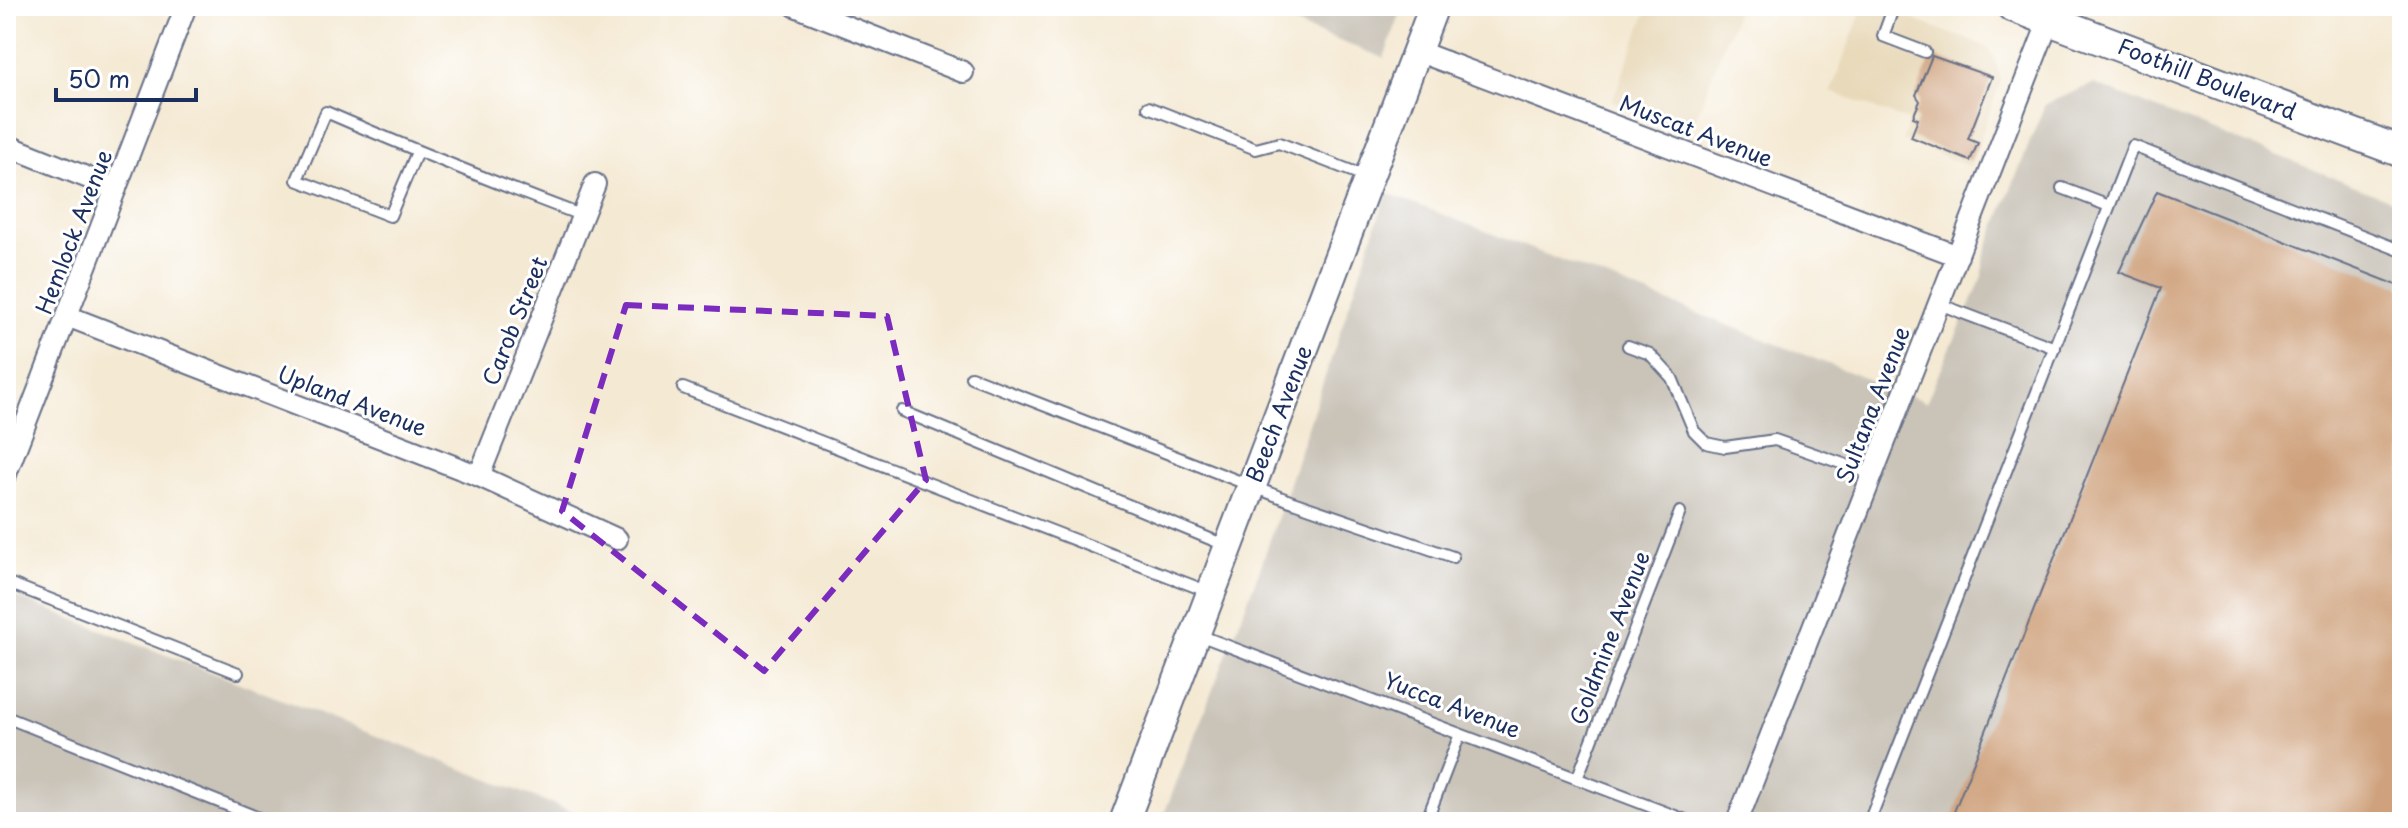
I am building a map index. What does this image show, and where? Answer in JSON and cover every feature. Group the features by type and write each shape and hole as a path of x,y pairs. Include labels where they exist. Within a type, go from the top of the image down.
{"main road":[{"name":"Beech Avenue","path":"1124,822 1434,6"},
{"name":"Foothill Boulevard","path":"2012,6 2052,13 2402,152"}],"street":[{"name":"Hemlock Avenue","path":"6,474 186,6"},
{"path":"795,6 963,72"},
{"name":"Sultana Avenue","path":"1737,822 2052,13"},
{"name":"Muscat Avenue","path":"1417,51 1958,256"},
{"path":"6,145 116,189"},
{"name":"Carob Street","path":"479,476 595,184"},
{"name":"Upland Avenue","path":"67,316 479,476 617,539"}],"lane":[{"path":"1894,6 1883,36 1925,52"},
{"path":"1148,107 1256,149 1279,143 1369,177"},
{"path":"417,152 390,216 297,180 326,112 417,152 583,216"},
{"path":"1869,822 2133,146 2402,251"},
{"path":"2062,188 2109,206"},
{"path":"1939,304 2055,348"},
{"path":"1628,346 1650,354 1672,378 1694,431 1706,443 1725,447 1775,440 1872,474"},
{"path":"971,377 1252,485 1453,557"},
{"path":"683,388 1211,592"},
{"path":"902,411 1229,546"},
{"name":"Goldmine Avenue","path":"1577,779 1680,512"},
{"path":"6,582 238,673"},
{"name":"Yucca Avenue","path":"1196,633 1686,821"},
{"path":"6,717 269,822"},
{"path":"1426,822 1460,734"}],"highlighted area":[{"path":"626,305 887,316 926,480 764,671 562,511"}],"shaded area":[{"path":"1247,6 1403,6 1384,58"},
{"path":"1649,6 1739,6 1690,132 1612,101"},
{"path":"1863,6 1877,6 1987,47 1994,56 2001,81 1970,167 1903,140 1909,121 1831,92"},
{"path":"2093,84 2402,204 2402,822 1161,822 1260,569 1387,193 1926,402 1983,276 1983,259 2045,104"},
{"path":"6,593 599,822 6,822"}],"building":[{"path":"1932,56 1992,77 1968,139 1978,143 1970,161 1911,137 1918,119 1913,117 1920,101 1916,95"},
{"path":"2157,191 2402,287 2402,822 1950,822 2161,288 2119,272"}]}
